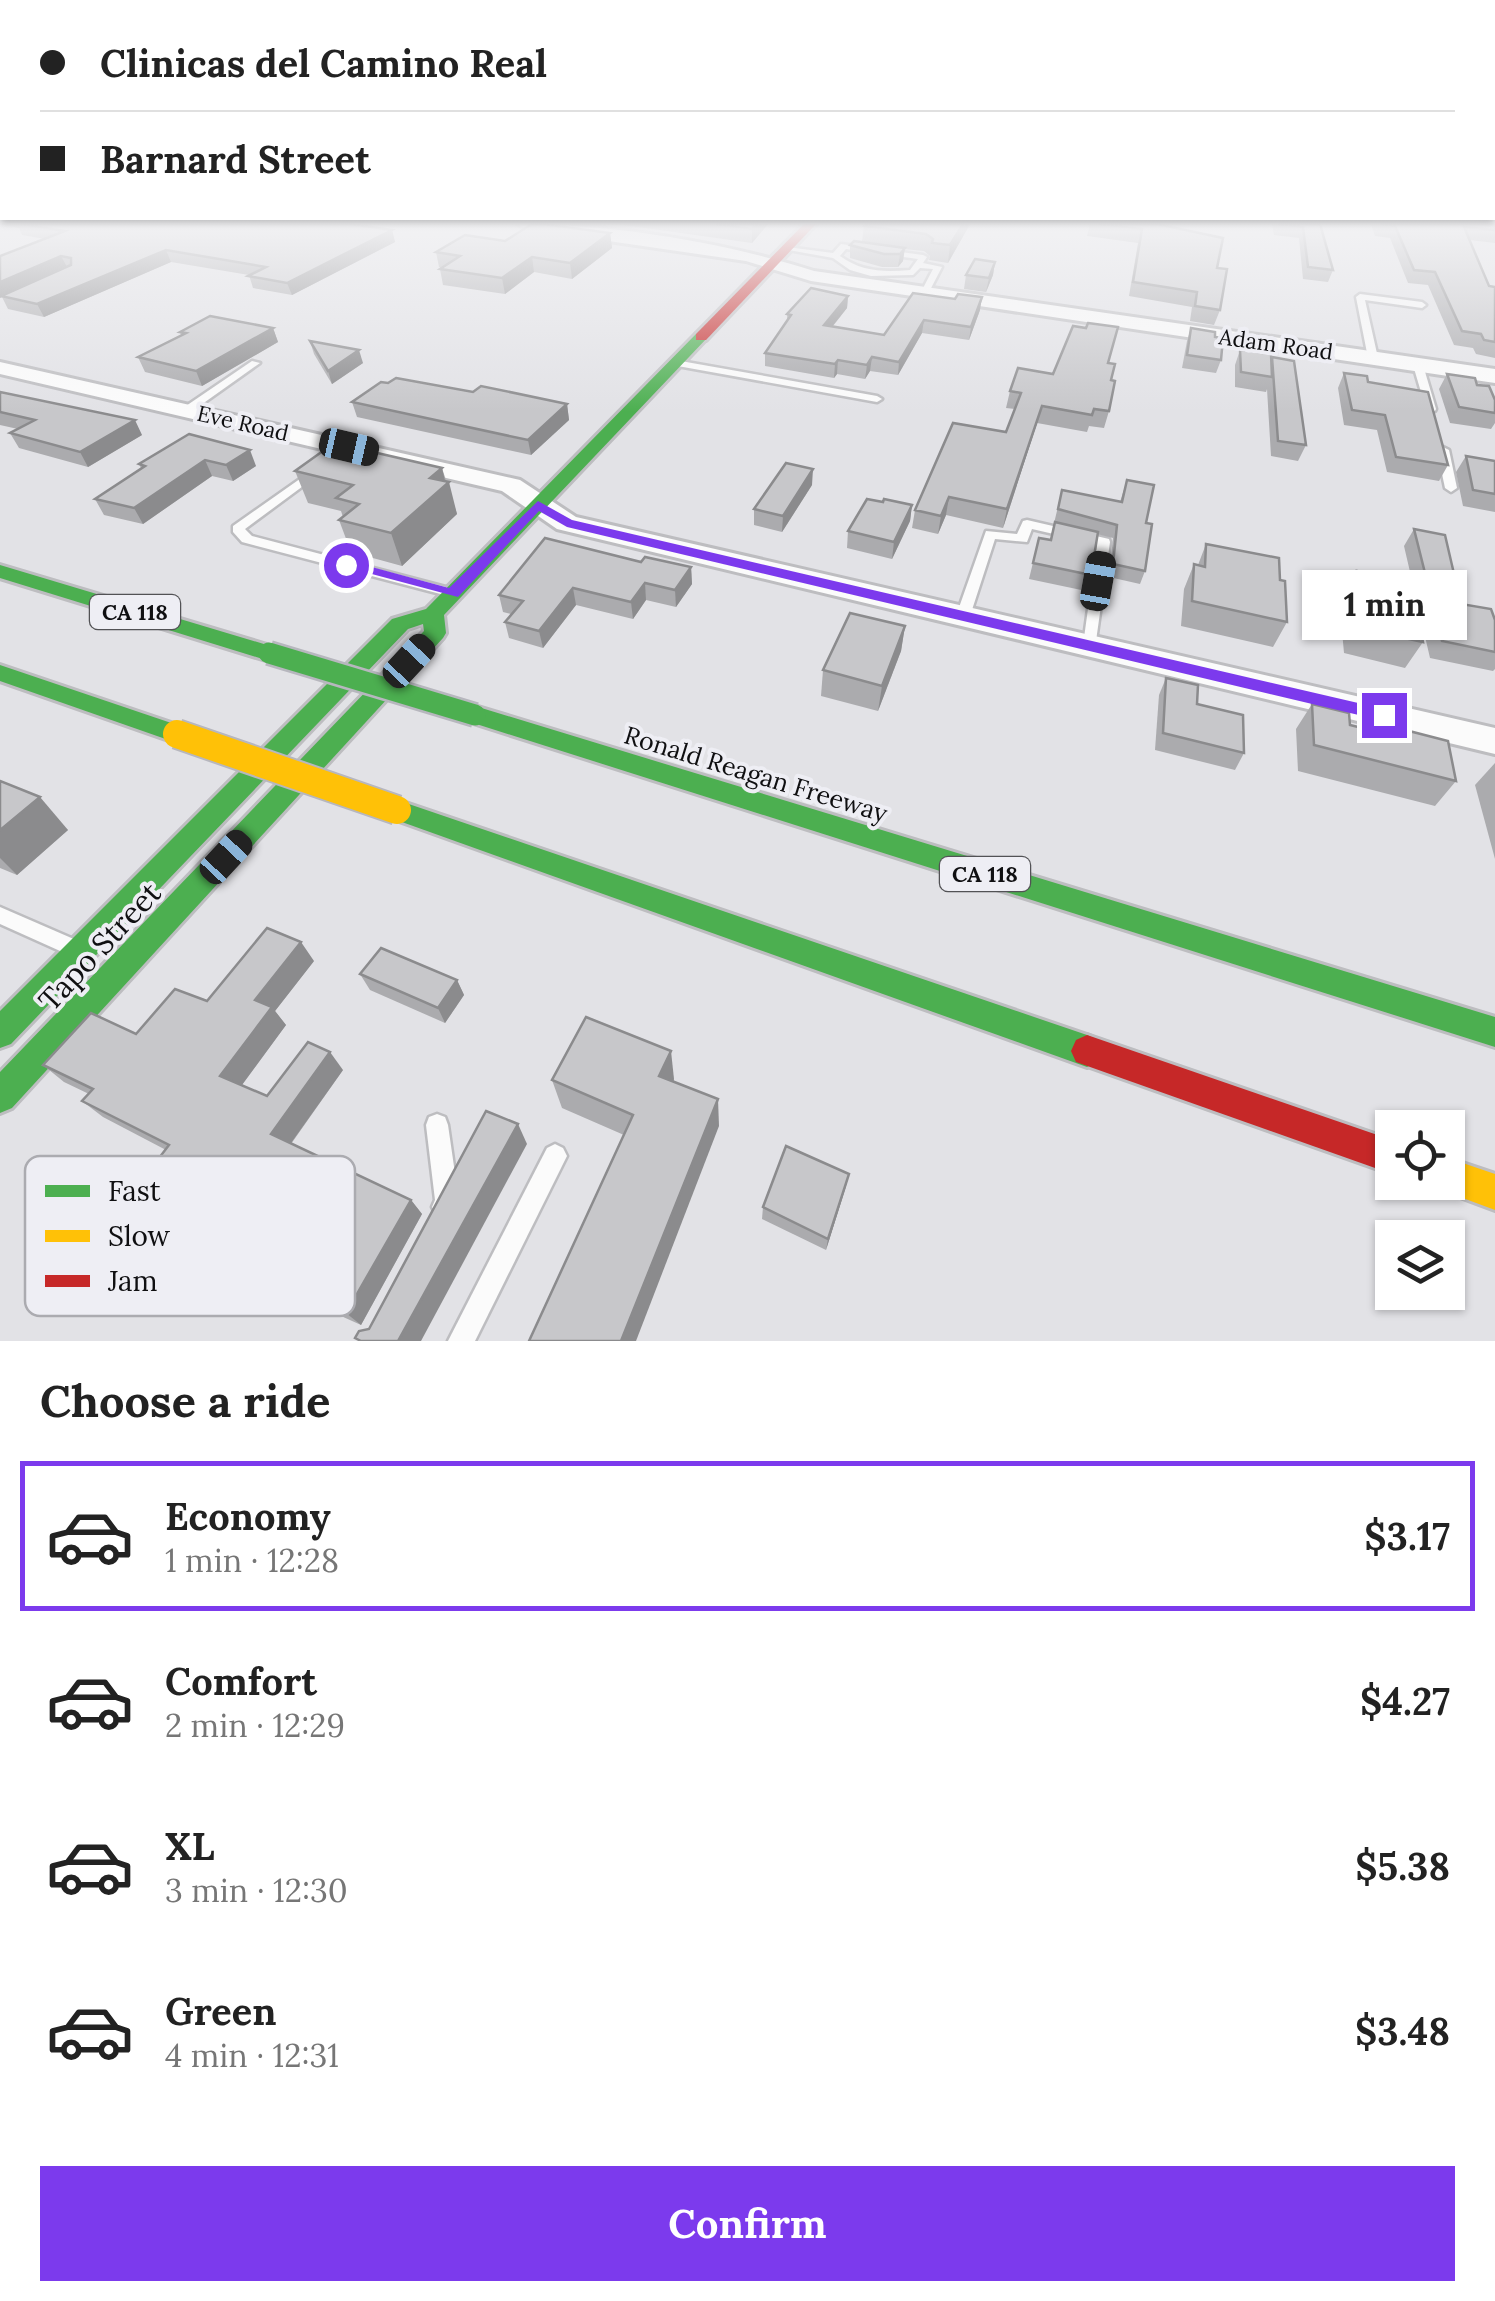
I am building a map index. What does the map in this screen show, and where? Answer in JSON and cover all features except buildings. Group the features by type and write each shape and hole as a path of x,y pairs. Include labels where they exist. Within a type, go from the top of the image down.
{"main road":[{"name":"Tapo Street","path":"0,1032 400,624 433,614 750,287"},
{"name":"Ronald Reagan Freeway","path":"0,570 1495,1032"},
{"name":"Tapo Street","path":"0,1096 435,633 433,614"},
{"path":"0,673 1375,1151"},
{"path":"1465,1182 1495,1192"}],"street":[{"name":"Adam Road","path":"889,287 1495,376"},
{"name":"Eve Road","path":"0,368 511,485 567,523 1495,741"}],"lane":[{"path":"925,292 928,287"},
{"path":"1373,358 1360,297 1422,305"},
{"path":"675,363 876,399"},
{"path":"187,410 255,364"},
{"path":"1418,365 1434,419"},
{"path":"1439,437 1451,488"},
{"path":"349,447 237,529 247,539 452,593"},
{"path":"963,616 990,534 1022,539 1027,524 1091,536 1104,542 1090,645"},
{"path":"0,916 81,951"},
{"path":"430,1232 447,1201 437,1125"},
{"path":"462,1341 554,1156"}],"traffic: fast":[{"path":"0,1033 400,624 433,614 701,337"},
{"path":"0,571 269,653"},
{"path":"0,1096 435,633 433,614"},
{"path":"269,653 475,715"},
{"path":"0,673 177,734"},
{"path":"475,715 1495,1032"},
{"path":"397,810 1087,1051"}],"traffic: slow":[{"path":"177,734 397,810"},
{"path":"1465,1182 1495,1192"}],"traffic: jam":[{"path":"701,337 750,287"},
{"path":"1087,1051 1375,1151"}],"route":[{"path":"346,565 452,593 538,505 567,523 1384,715"}]}
